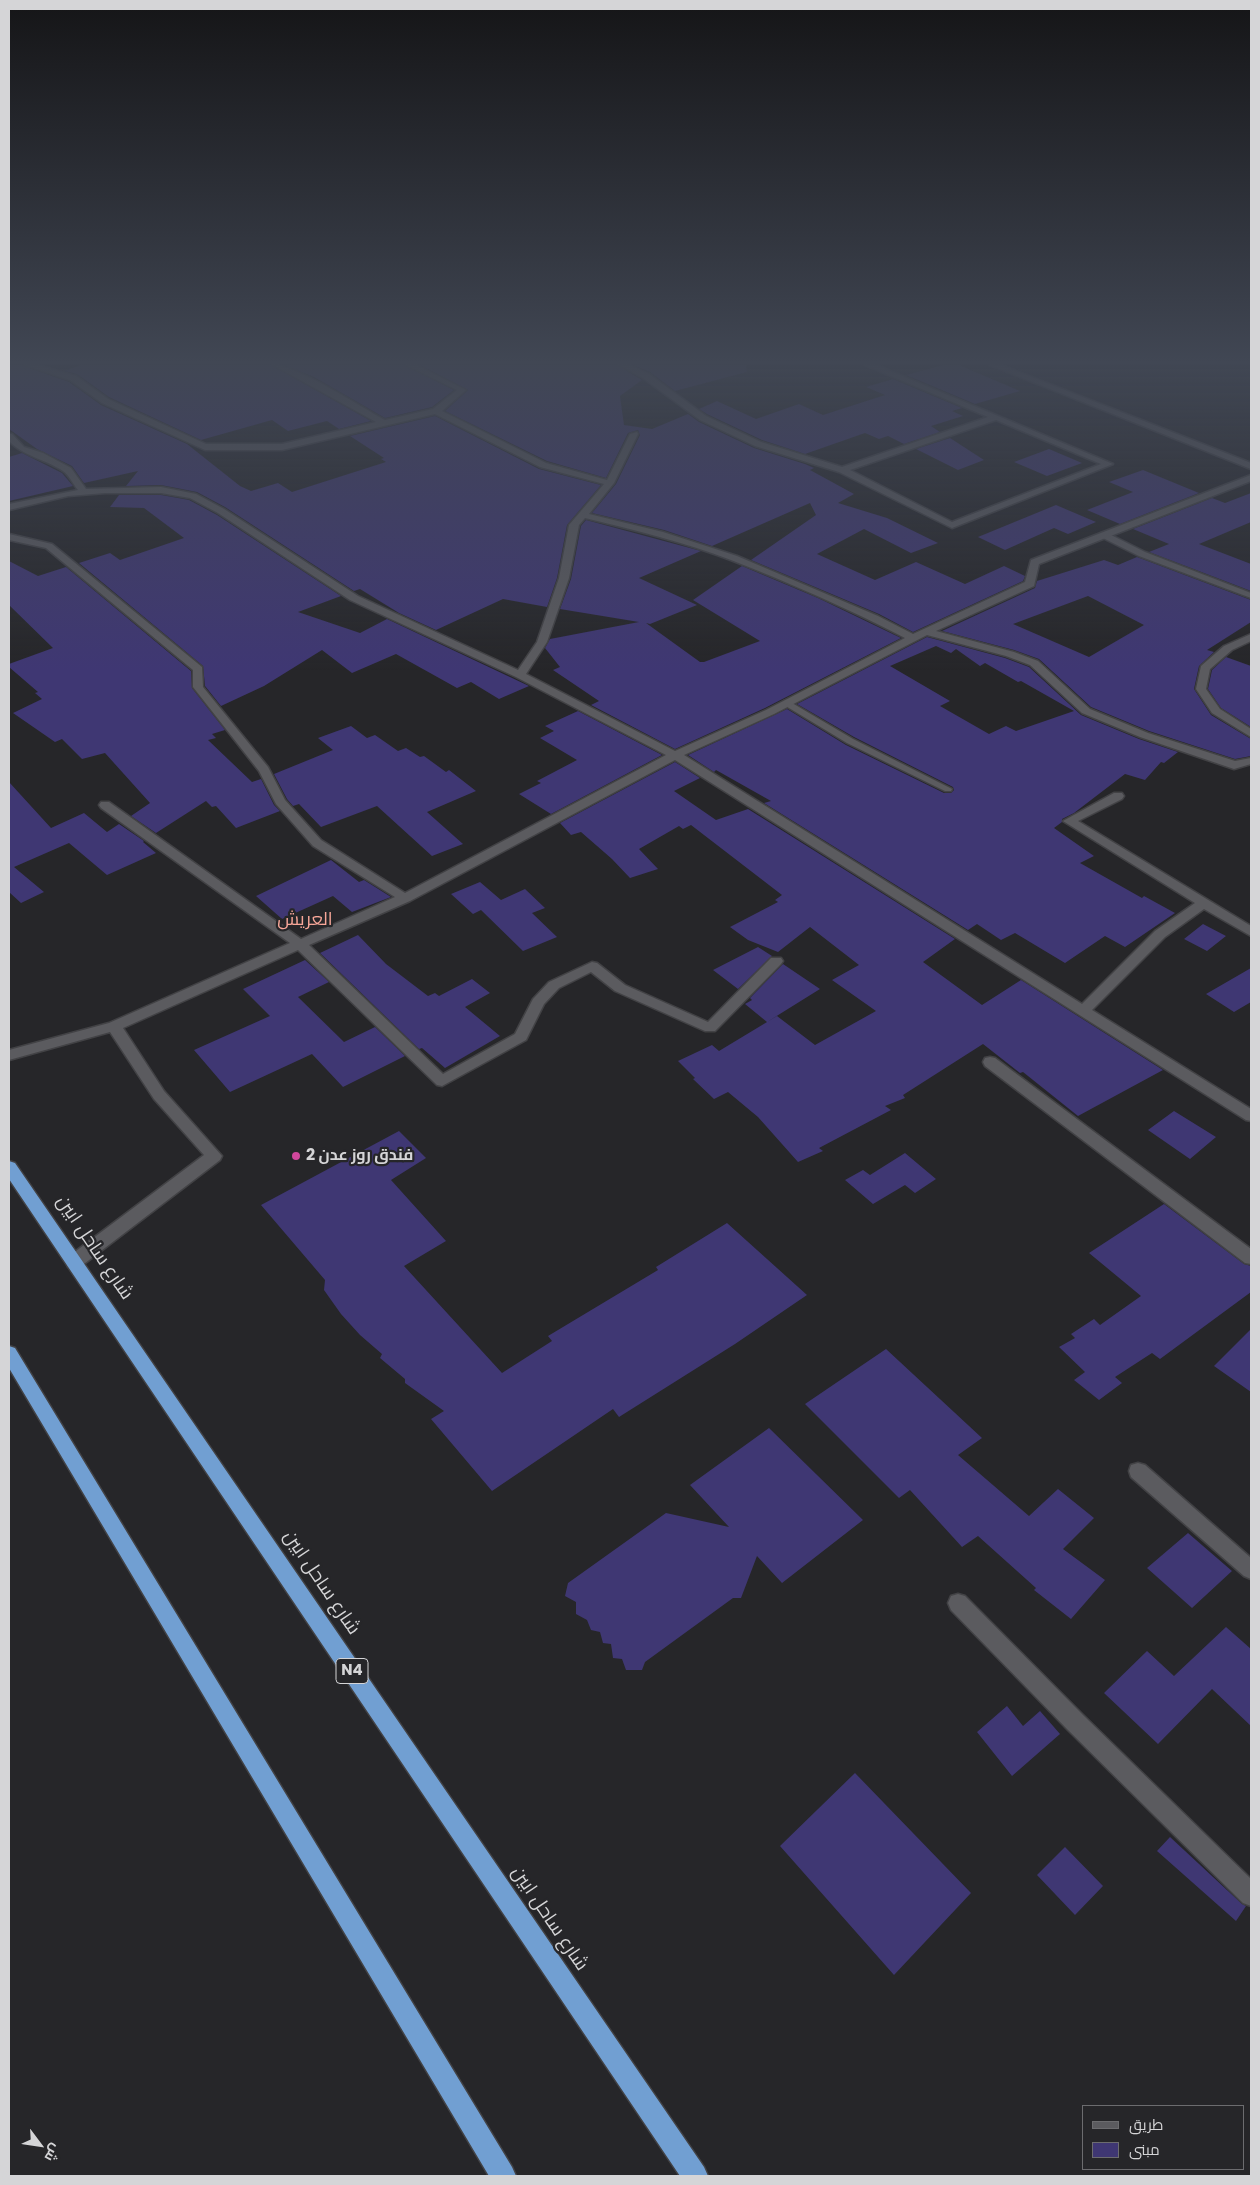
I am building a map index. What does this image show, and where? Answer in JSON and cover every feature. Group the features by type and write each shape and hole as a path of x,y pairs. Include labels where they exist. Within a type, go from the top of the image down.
{"highway":[{"name":"شارع ساحل ابين","path":"9,1166 695,2176"},
{"path":"9,1353 503,2176"}],"street":[{"path":"62,467 68,470 84,492"},
{"path":"550,467 610,483"},
{"path":"520,675 542,642 564,578 574,525 610,483 618,467"},
{"path":"832,467 842,470 952,525 1101,467"},
{"path":"842,470 851,467"},
{"path":"9,1055 114,1026 405,898 675,755 787,703 913,638 1030,584 1034,562 1251,478"},
{"path":"9,507 68,493 84,492 161,490 193,496 221,511 354,598 520,675 675,755 1251,1116"},
{"path":"582,515 660,534 734,558 874,618 913,638"},
{"path":"9,537 49,546 198,669 198,687 264,770 280,801 316,843 405,898"},
{"path":"927,632 1010,654 1034,663 1086,711 1144,735 1234,765 1251,761"},
{"path":"1251,637 1228,648 1205,668 1201,689 1216,711 1251,734"},
{"path":"1118,796 1069,821 1251,932"},
{"path":"105,805 300,944 442,1080 521,1037 538,1002 548,990 554,985 592,966 620,988 710,1028 776,961"},
{"path":"1084,1011 1160,934 1204,903"},
{"path":"74,1262 214,1156 159,1095 114,1026"},
{"path":"990,1062 1251,1258"},
{"path":"1138,1471 1251,1570"},
{"path":"958,1603 1074,1722 1251,1895"}],"lane":[{"path":"1104,535 1142,554 1251,596"},
{"path":"787,703 850,741 948,789"}],"building":[{"path":"9,467 50,467 62,473 73,486 9,501"},
{"path":"73,467 216,467 240,486 251,491 278,483 292,492 370,467 535,467 601,485 567,525 557,578 547,607 503,599 436,630 399,613 360,589 354,591 225,507 197,492 161,485 126,486 138,471 84,483"},
{"path":"568,467 611,467 606,478"},
{"path":"624,467 812,467 814,468 810,470 854,494 838,503 887,518 938,543 911,553 864,529 817,554 875,580 916,562 965,584 1004,566 1025,576 1023,581 913,632 879,614 751,560 816,515 810,503 712,546 664,530 592,513 616,484"},
{"path":"952,467 966,467 958,470"},
{"path":"1026,467 1071,467 1047,476"},
{"path":"1143,470 1199,493 1120,524 1087,510 1133,492 1109,482"},
{"path":"1251,493 1251,522 1199,544 1251,564 1251,591 1149,552 1169,544 1133,529 1212,498 1225,503"},
{"path":"119,495 161,495 189,500 217,515 341,596 298,612 360,633 387,619 529,686 499,699 471,682 457,688 396,654 352,673 322,650 264,686 221,706 205,686 203,666 79,563 110,553 120,560 184,538 144,508 110,507"},
{"path":"1056,505 1096,522 1068,534 1054,528 1005,550 978,537"},
{"path":"586,520 701,551 639,578 697,605 650,624 646,623 700,662 760,641 693,600 742,566 818,598 901,638 765,708 675,749 591,705 599,701 553,670 560,667 545,648 550,639 639,622 560,609 571,579 581,526"},
{"path":"1137,557 1251,600 1251,622 1207,650 1214,652 1199,666 1194,689 1211,715 1251,739 1251,756 1235,759 1149,731 1091,707 1039,659 1014,650 942,631 1035,588 1037,581 1104,560 1118,565","holes":["1088,596 1144,625 1089,657 1013,624"]},
{"path":"9,561 38,576 66,567 191,671 192,688 225,730 212,734 216,738 208,740 252,782 261,779 274,805 280,811 236,828 216,806 212,807 206,801 156,833 131,816 150,803 105,753 82,759 62,739 55,742 13,713 42,699 35,693 38,692 9,667 9,664 53,648 9,605"},
{"path":"927,637 1005,658 1029,667 1081,715 1139,739 1178,752 1164,763 1161,762 1145,780 1125,774 1074,813 1062,819 1062,822 1054,828 1094,856 1080,863 1142,898 1144,896 1175,913 1125,947 1105,936 1065,963 1015,933 1001,940 977,924 968,930 764,803 771,801 716,770 714,772 688,755 787,709 846,745 944,793 951,793 954,790 953,787 854,737 797,704","holes":["936,646 951,653 956,649 980,666 985,663 1074,711 1016,731 1006,726 989,734 940,706 950,701 890,666"]},
{"path":"1226,657 1251,666 1251,727 1221,708 1208,689 1212,670"},
{"path":"578,711 662,755 551,814 519,794 541,783 537,781 577,760 540,738 554,731 545,726"},
{"path":"351,726 367,738 375,735 398,751 406,748 420,757 424,756 446,772 449,770 476,791 427,812 463,844 432,856 377,806 321,827 299,804 293,806 287,799 274,774 333,750 318,738"},
{"path":"675,762 700,778 674,791 716,820 748,809 955,939 923,962 982,1005 1021,980 1163,1070 1078,1116 1023,1072 1020,1073 983,1044 903,1095 905,1098 885,1106 891,1110 819,1148 823,1151 798,1162 758,1117 728,1092 714,1099 678,1061 712,1045 719,1051 777,1016 815,1045 876,1011 832,980 859,965 810,927 778,952 748,940 730,927 778,902 775,900 782,895 691,825 683,829 679,826 639,849 658,869 630,878 612,859 581,832 571,835 560,823"},
{"path":"9,782 51,828 84,813 107,832 119,824 144,841 156,853 107,875 69,843 14,867 44,892 21,903 9,892"},
{"path":"331,860 359,882 364,880 391,897 352,912 333,896 282,919 256,896"},
{"path":"480,882 501,900 525,889 545,908 532,913 557,937 523,951 481,910 473,914 451,894"},
{"path":"1203,924 1226,936 1207,951 1184,939"},
{"path":"358,935 386,964 428,996 435,993 439,996 472,979 490,993 465,1007 500,1036 445,1068 422,1048 419,1049 320,953"},
{"path":"758,947 772,956 738,989 713,970"},
{"path":"305,960 329,982 298,997 344,1042 375,1027 405,1056 343,1087 312,1054 230,1092 194,1050 270,1016 243,989"},
{"path":"783,964 820,989 767,1022 745,1004 752,1000 750,998"},
{"path":"1251,968 1251,1002 1234,1012 1206,994"},
{"path":"1174,1111 1216,1137 1190,1159 1148,1130"},
{"path":"399,1131 426,1158 391,1180 446,1241 404,1266 502,1373 552,1341 548,1336 658,1270 656,1267 727,1223 807,1295 735,1344 619,1417 613,1409 492,1491 431,1419 444,1411 405,1383 405,1379 380,1358 382,1354 360,1335 341,1314 324,1290 325,1280 261,1205"},
{"path":"905,1153 936,1179 915,1193 905,1185 873,1204 845,1180 863,1170 870,1175"},
{"path":"1164,1204 1244,1264 1251,1266 1251,1292 1160,1359 1152,1353 1115,1377 1122,1383 1099,1400 1074,1380 1085,1372 1059,1347 1075,1338 1071,1334 1094,1319 1100,1325 1141,1296 1089,1253"},
{"path":"1251,1329 1251,1392 1214,1366"},
{"path":"886,1349 982,1438 958,1455 1029,1516 1058,1489 1094,1518 1063,1549 1105,1580 1071,1619 1034,1590 1036,1588 978,1536 962,1547 910,1490 899,1498 805,1404"},
{"path":"769,1428 863,1520 782,1583 757,1556 741,1598 733,1598 645,1662 642,1670 626,1670 622,1659 613,1658 611,1644 603,1643 600,1632 591,1630 587,1620 576,1614 576,1602 565,1596 568,1583 666,1513 729,1527 690,1485"},
{"path":"1188,1533 1232,1571 1192,1608 1147,1568"},
{"path":"1226,1627 1251,1649 1251,1726 1212,1689 1158,1744 1104,1693 1147,1651 1174,1676"},
{"path":"1007,1706 1023,1726 1040,1711 1060,1734 1012,1776 977,1732"},
{"path":"855,1773 971,1893 894,1975 780,1846"},
{"path":"1170,1837 1246,1906 1236,1921 1157,1851"},
{"path":"1065,1847 1103,1886 1075,1915 1037,1875"}],"place":[{"name":"فندق روز عدن 2","path":"296,1156"}],"district":[{"name":"العريش","path":"305,920"}]}
